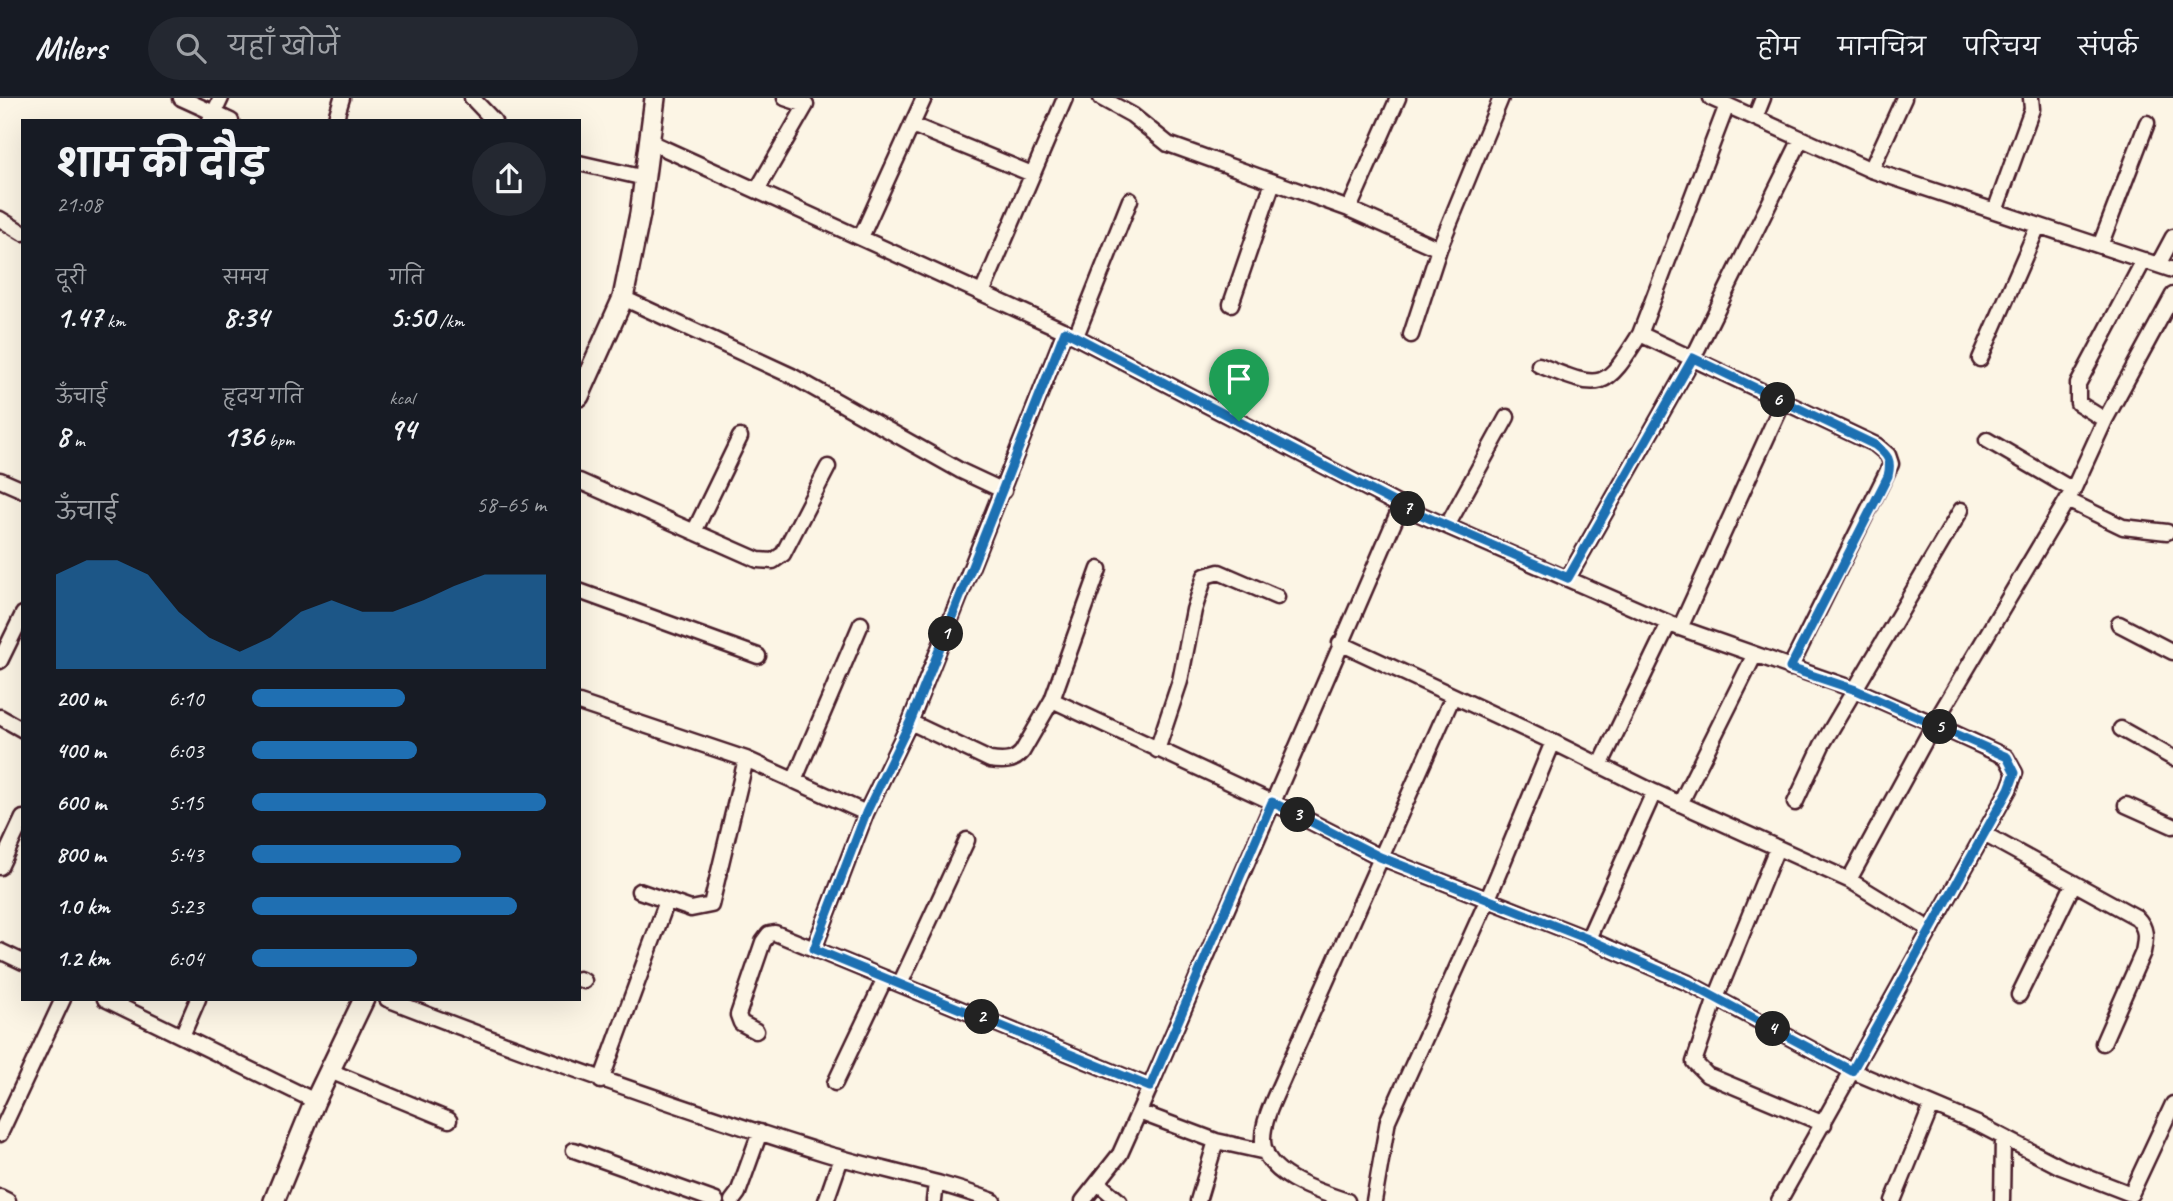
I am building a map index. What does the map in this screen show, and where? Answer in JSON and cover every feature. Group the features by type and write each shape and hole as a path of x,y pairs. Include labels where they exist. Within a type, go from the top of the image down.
{"street":[{"path":"181,98 212,117 221,98"},
{"path":"336,119 342,98"},
{"path":"472,98 492,119"},
{"path":"581,392 623,298 645,178 655,98"},
{"path":"757,190 807,102 785,98"},
{"path":"860,237 924,98"},
{"path":"982,293 1065,98"},
{"path":"1101,98 1132,116 1168,144 1349,209 1439,249"},
{"path":"1349,209 1398,98"},
{"path":"1410,335 1439,249 1501,98"},
{"path":"1711,98 1871,170 2173,270"},
{"path":"1755,118 1763,98"},
{"path":"1871,170 1904,98"},
{"path":"1995,211 2032,109 2031,98"},
{"path":"1539,365 1584,383 1604,380 1617,371 1640,334 1727,105"},
{"path":"2100,246 2147,123"},
{"path":"912,125 1032,174"},
{"path":"1568,578 1693,358 1801,139"},
{"path":"650,142 1071,333 1401,506 1675,625 1754,656 1856,690 2007,757 2013,764 2015,773 2009,789 1779,1201"},
{"path":"581,163 645,178"},
{"path":"1231,303 1273,182"},
{"path":"814,949 866,813 910,722 1003,491 1130,200"},
{"path":"0,219 21,232"},
{"path":"1980,359 2038,226"},
{"path":"2105,420 2078,403 2078,384 2151,263 2173,237"},
{"path":"1849,880 1934,724 2070,495 2105,420 2173,295"},
{"path":"623,298 792,376 961,471 1003,491"},
{"path":"1640,334 1875,445 1888,455 1891,464 1790,668"},
{"path":"1600,766 1675,625 1783,402"},
{"path":"1447,526 1507,417"},
{"path":"694,532 740,437"},
{"path":"1987,440 2123,527 2166,531"},
{"path":"581,482 758,560 773,561 783,554 828,467"},
{"path":"0,480 21,489"},
{"path":"1083,1201 1120,1154 1401,506"},
{"path":"1795,803 1822,745 1961,510"},
{"path":"910,722 990,760 1002,762 1017,758 1052,700 1099,569"},
{"path":"1157,750 1180,681 1194,610 1205,576 1219,572 1278,597"},
{"path":"581,592 758,656"},
{"path":"0,661 16,646 21,623"},
{"path":"794,781 860,624"},
{"path":"2119,624 2173,652"},
{"path":"1340,643 1654,792 1849,880 1931,930"},
{"path":"1680,804 1754,656"},
{"path":"1347,1201 1290,1177 1273,1164 1266,1152 1265,1128 1287,1069 1453,696"},
{"path":"1052,700 1272,802 1380,857 1588,939 1716,998 1852,1071 2003,1137 2061,1167 2136,1198 2173,1104"},
{"path":"581,704 746,760 866,813"},
{"path":"0,717 21,729"},
{"path":"2121,729 2173,758"},
{"path":"1374,1201 1388,1120 1487,901 1553,742"},
{"path":"639,891 691,909 712,905 746,760"},
{"path":"1588,939 1654,792"},
{"path":"2126,805 2173,827"},
{"path":"0,867 21,822"},
{"path":"1984,834 2136,917 2143,924 2146,936 2143,952 2103,1043"},
{"path":"900,984 967,840"},
{"path":"1777,848 1694,1056 1697,1068 1824,1124"},
{"path":"2019,995 2074,883"},
{"path":"601,1081 667,901"},
{"path":"756,1031 741,1023 738,1015 763,942 769,934 775,933 1150,1087"},
{"path":"0,951 21,961"},
{"path":"835,1083 885,978"},
{"path":"0,1134 62,1001"},
{"path":"110,1001 316,1101"},
{"path":"182,1036 197,1001"},
{"path":"274,1201 316,1101 363,1001"},
{"path":"392,1001 601,1081 841,1158 936,1182 993,1201"},
{"path":"330,1071 449,1120"},
{"path":"1892,1201 1932,1105"},
{"path":"1139,1112 1216,1141 1266,1152"},
{"path":"732,1201 738,1193 760,1132"},
{"path":"2002,1201 2003,1137"},
{"path":"1198,1201 1216,1141"},
{"path":"574,1150 716,1201"},
{"path":"825,1201 841,1158"},
{"path":"933,1201 936,1182"},
{"path":"1098,1184 1119,1201"},
{"path":"0,1197 8,1201"}],"route":[{"path":"1065,331 1239,421 1401,506 1568,578 1693,358 1875,445 1888,455 1891,464 1888,476 1790,668 1856,690 2007,757 2013,764 2015,773 2009,789 1852,1071 1688,983 1588,939 1380,857 1272,802 1150,1087 814,949 866,813 910,722 1065,331"}]}
